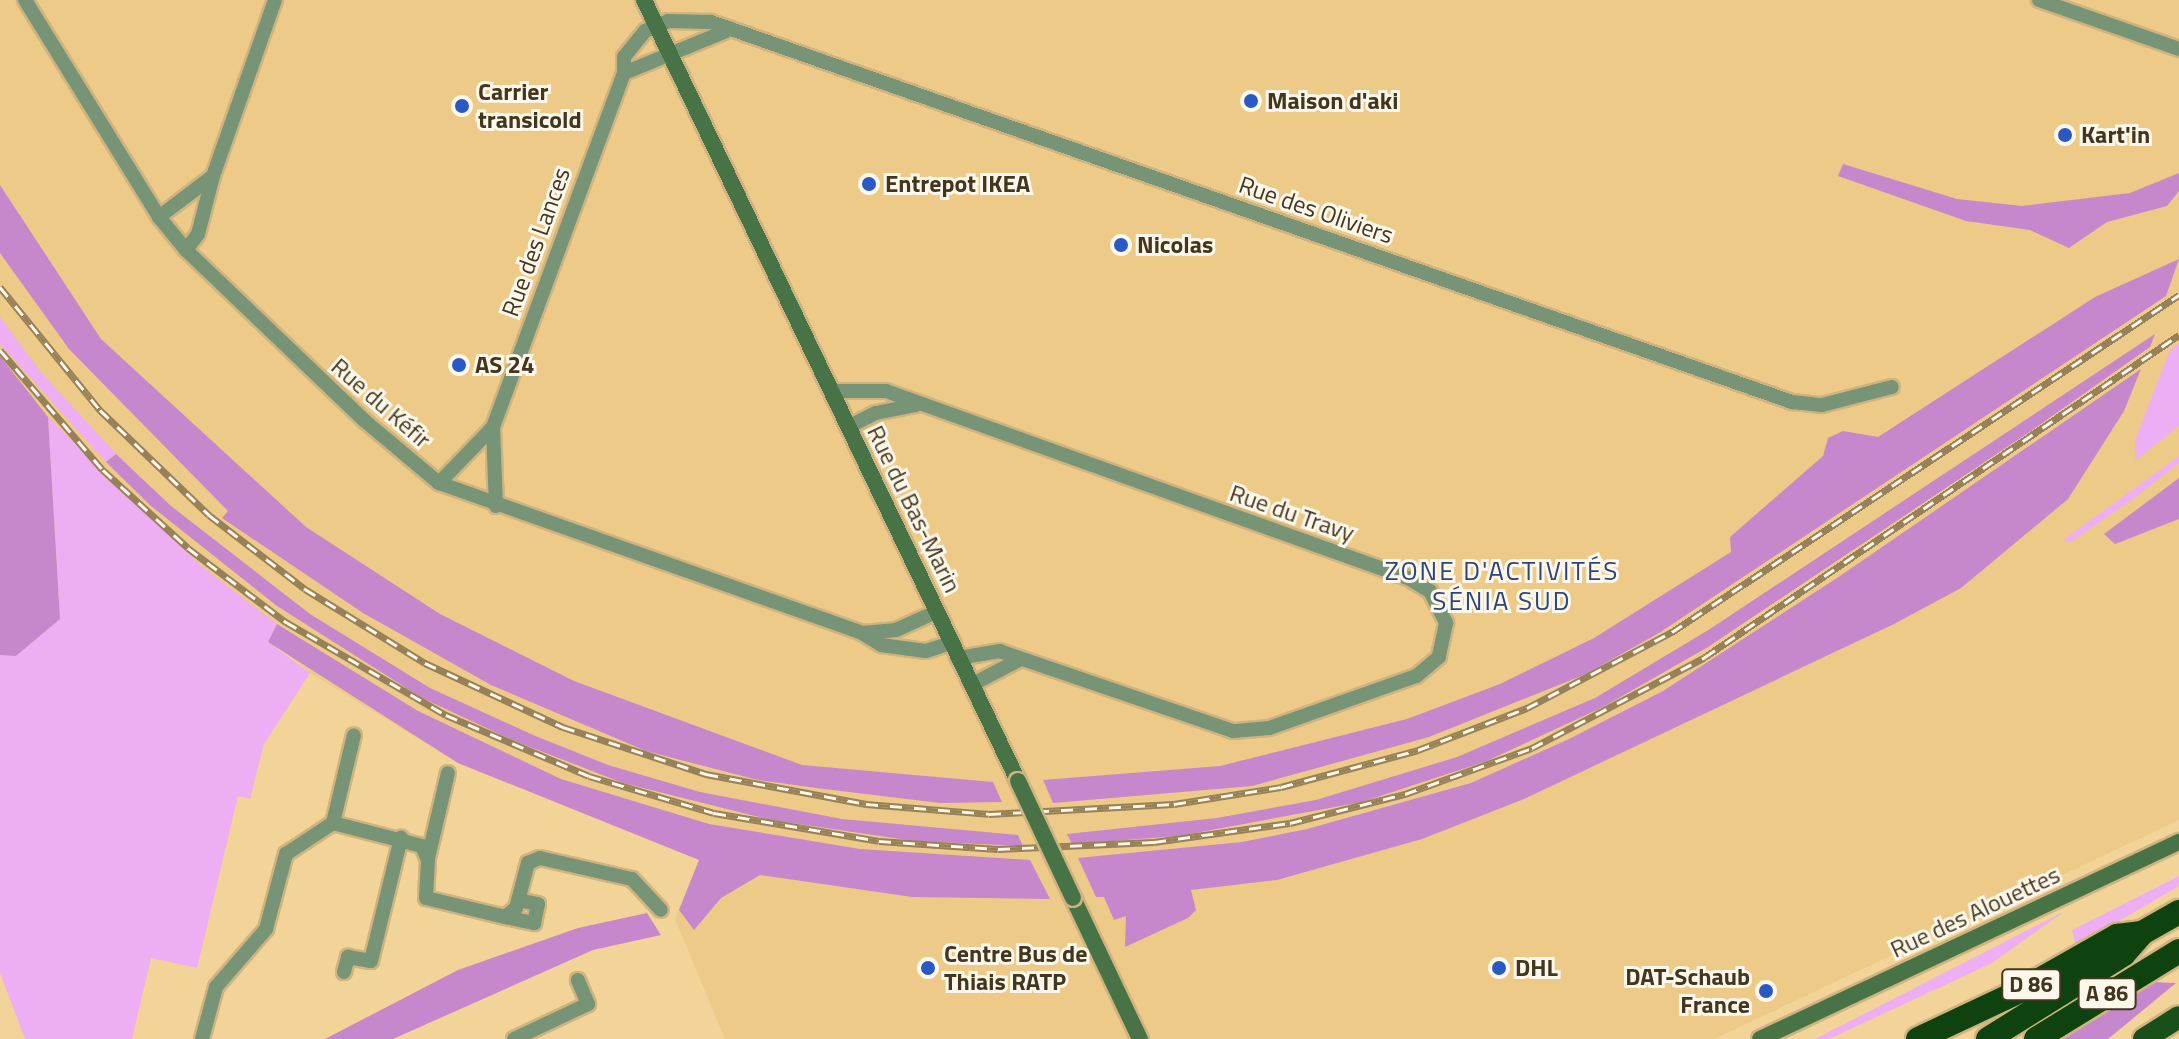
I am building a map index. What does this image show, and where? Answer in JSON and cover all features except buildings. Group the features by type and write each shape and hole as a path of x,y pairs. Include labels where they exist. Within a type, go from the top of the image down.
{"highway":[{"name":"A 86","path":"1988,1039 2124,954 2142,933 2179,912"},
{"name":"D 86","path":"1918,1039 2020,991 2117,936 2142,933"},
{"name":"A 86","path":"2036,1039 2179,951"},
{"path":"2144,1039 2179,1017"},
{"path":"2167,1039 2179,1030"}],"main road":[{"name":"Rue du Bas-Marin","path":"644,0 1140,1039"},
{"name":"Rue des Alouettes","path":"1791,1025 2179,842"},
{"path":"1760,1039 1791,1025"},
{"path":"1772,1039 1791,1025"}],"street":[{"name":"Rue du Kéfir","path":"25,0 159,217 186,250 365,421 439,483 496,506 862,633 881,645 909,650 950,643"},
{"path":"186,250 198,234 213,176 275,0"},
{"path":"2039,0 2179,49"},
{"name":"Rue des Oliviers","path":"655,23 703,20 726,31 1792,402 1822,405 1892,387"},
{"name":"Rue des Lances","path":"496,506 493,427 624,73 627,50 655,23"},
{"path":"624,73 726,31"},
{"path":"159,217 213,176"},
{"name":"Rue du Travy","path":"831,391 886,391 1408,578 1430,591 1446,623 1439,657 1416,676 1269,728 1233,731 993,649 958,658"},
{"name":"Rue du Travy","path":"848,427 885,410 920,405"},
{"name":"Rue des Lances","path":"439,483 493,427"},
{"name":"Rue du Kéfir","path":"862,633 896,630 936,612"},
{"path":"971,685 1019,660"},
{"path":"202,1039 216,987 266,929 286,854 333,823 354,735"},
{"path":"448,773 428,860 426,898 534,923 538,904 518,900"},
{"path":"333,823 401,838 422,846 428,860"},
{"path":"344,972 348,957 371,961 401,838"},
{"path":"505,917 518,900 527,866 540,858 632,879 661,910"},
{"path":"514,1039 588,1004 578,980"}],"shaded area":[{"path":"0,0 2179,0 2179,820 1714,1039 725,1039 675,919 699,860 458,763 310,673 107,504 0,361"},
{"path":"1843,164 1957,199 2022,206 2130,193 2179,173 2179,191 2167,206 2107,222 2069,248 2030,230 1966,221 1838,176"},
{"path":"0,185 101,339 306,527 440,614 574,681 802,765 993,782 1002,802 940,803 758,780 646,751 491,685 363,613 222,518 228,511 69,349 0,253"},
{"path":"2179,259 2166,296 1659,633 1586,674 1429,737 1252,786 1053,803 1043,780 1220,766 1407,719 1500,684 1594,638 1731,552 1730,537 1823,456 1828,438 1843,431 1878,437 2095,297"},
{"path":"0,317 40,371 116,454 106,462 0,344"},
{"path":"2155,334 2150,347 2031,431 1708,647 1603,707 1487,761 1362,802 1179,836 1072,844 1067,834 1217,818 1316,800 1457,757 1595,698 1710,629"},
{"path":"2179,344 2179,426 2135,461 2135,440 2170,350"},
{"path":"0,356 48,417 60,619 16,656 0,655"},
{"path":"2141,369 2124,411 2068,499 1961,588 1894,624 1524,799 1422,839 1277,880 1191,890 1196,910 1188,918 1125,947 1126,916 1114,920 1104,897 1096,897 1078,858 1242,842 1307,829 1471,783 1569,739 1663,691 1840,576"},
{"path":"48,417 200,565 277,624 268,642 310,673 264,744 250,799 238,796 197,968 151,958 132,1039 25,1039 0,973 0,655 16,656 60,619"},
{"path":"116,454 171,506 310,614 430,688 533,735 608,765 700,792 842,819 1018,835 1023,846 914,841 771,820 623,783 512,740 422,698 277,606 151,506 106,462"},
{"path":"2179,456 2179,463 2133,499 2071,542 2063,540"},
{"path":"2179,478 2179,519 2115,544 2104,534"},
{"path":"277,624 418,711 561,779 709,824 860,849 1030,860 1050,899 912,897 760,875 721,898 694,930 679,910 699,860 458,763 268,642"},
{"path":"2179,876 2179,886 2076,946 2072,930"},
{"path":"2065,911 1992,963 1829,1039 1815,1039"},
{"path":"647,913 661,935 593,950 393,1039 325,1039 458,970 578,928"},
{"path":"2151,982 2176,983 2108,1039 2060,1039"}],"railway":[{"path":"0,287 100,410 209,515 305,589 425,663 563,727 706,774 866,804 989,814 1174,804 1281,787 1418,750 1527,708 1672,632 2179,295"},
{"path":"0,350 103,470 188,548 286,622 446,715 589,776 714,813 879,841 998,849 1154,842 1290,823 1405,794 1532,748 1705,657 2179,335"}],"place":[{"name":"Maison d'aki","path":"1251,101"},
{"name":"Carrier transicold","path":"462,106"},
{"name":"Kart'in","path":"2065,135"},
{"name":"Entrepot IKEA","path":"869,184"},
{"name":"Nicolas","path":"1121,245"},
{"name":"AS 24","path":"459,365"},
{"name":"Centre Bus de Thiais RATP","path":"928,968"},
{"name":"DHL","path":"1499,968"},
{"name":"DAT-Schaub France","path":"1766,991"}],"district":[{"name":"ZONE D'ACTIVITÉS SÉNIA SUD","path":"1502,586"}]}
